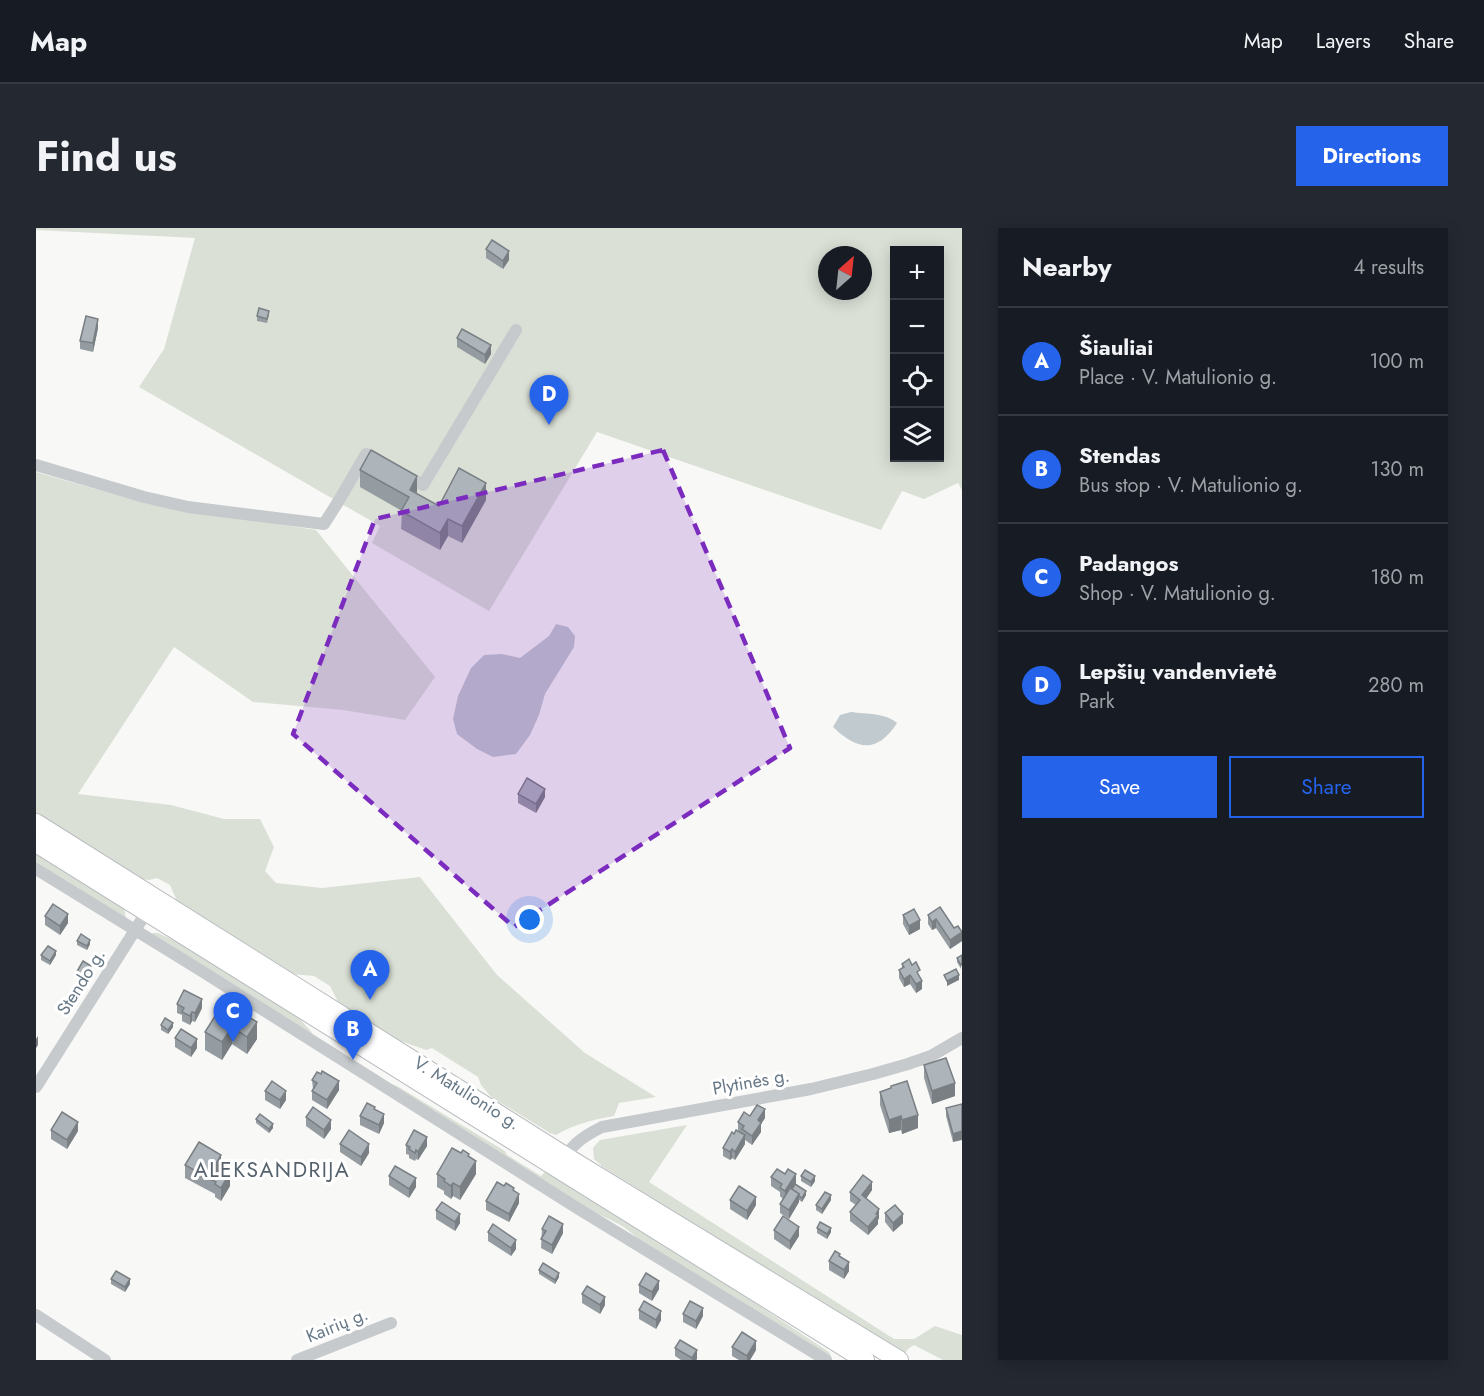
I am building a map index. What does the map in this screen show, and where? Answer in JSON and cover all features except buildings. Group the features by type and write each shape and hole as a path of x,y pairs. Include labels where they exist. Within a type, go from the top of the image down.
{"highway":[{"name":"V. Matulionio g.","path":"36,823 151,905 561,1162 856,1358"},
{"name":"V. Matulionio g.","path":"36,843 151,905"},
{"name":"V. Matulionio g.","path":"561,1162 899,1360"}],"street":[{"path":"36,465 144,497 188,507 324,524 366,454 423,484 516,330"},
{"path":"36,869 577,1208 826,1360"},
{"name":"Stendo g.","path":"36,1087 151,905"},
{"name":"Plytinės g.","path":"561,1162 571,1147 602,1127 812,1089 873,1074 931,1056 962,1038"},
{"path":"36,1315 105,1360"},
{"name":"Kairių g.","path":"297,1360 391,1323"}],"highlighted area":[{"path":"663,450 790,748 514,927 293,734 375,519"}],"shaded area":[{"path":"36,228 962,228 962,490 958,483 924,499 902,491 881,530 597,432 489,611 372,543 380,526 139,387 164,349 195,238 36,230"},
{"path":"36,472 144,503 316,530 435,677 405,720 343,710 253,702 174,647 78,794 171,805 224,819 260,819 274,847 265,871 276,883 322,888 420,877 497,975 585,1053 656,1097 619,1103 614,1116 577,1125 556,1135 550,1133 491,1097 481,1085 478,1077 432,1048 426,1050 398,1040 339,1004 330,986 314,976 291,974 177,901 170,885 157,878 140,879 36,815"},
{"path":"556,624 568,627 575,636 574,647 545,694 530,735 516,754 493,757 477,749 457,734 453,719 458,696 471,668 484,655 502,654 520,658 549,636"},
{"path":"851,712 882,716 897,723 882,740 874,744 859,744 833,727 840,715"},
{"path":"36,853 124,908 126,919 36,865"},
{"path":"153,933 173,940 295,1014 316,1040 225,979 150,936"},
{"path":"383,1082 397,1086 505,1151 507,1155 541,1176 546,1171 685,1257 829,1352 832,1358 697,1277 638,1239 624,1227 595,1213"},
{"path":"687,1125 649,1182 894,1339 914,1339 935,1326 962,1335 962,1360 943,1360 914,1345 905,1353 603,1167 594,1159 593,1148 600,1140"}],"place":[{"name":"Lepšių vandenvietė","path":"549,425"},
{"name":"Šiauliai","path":"370,1000"},
{"name":"Padangos","path":"233,1042"},
{"name":"Stendas","path":"353,1060"}],"district":[{"name":"ALEKSANDRIJA","path":"272,1170"}]}
